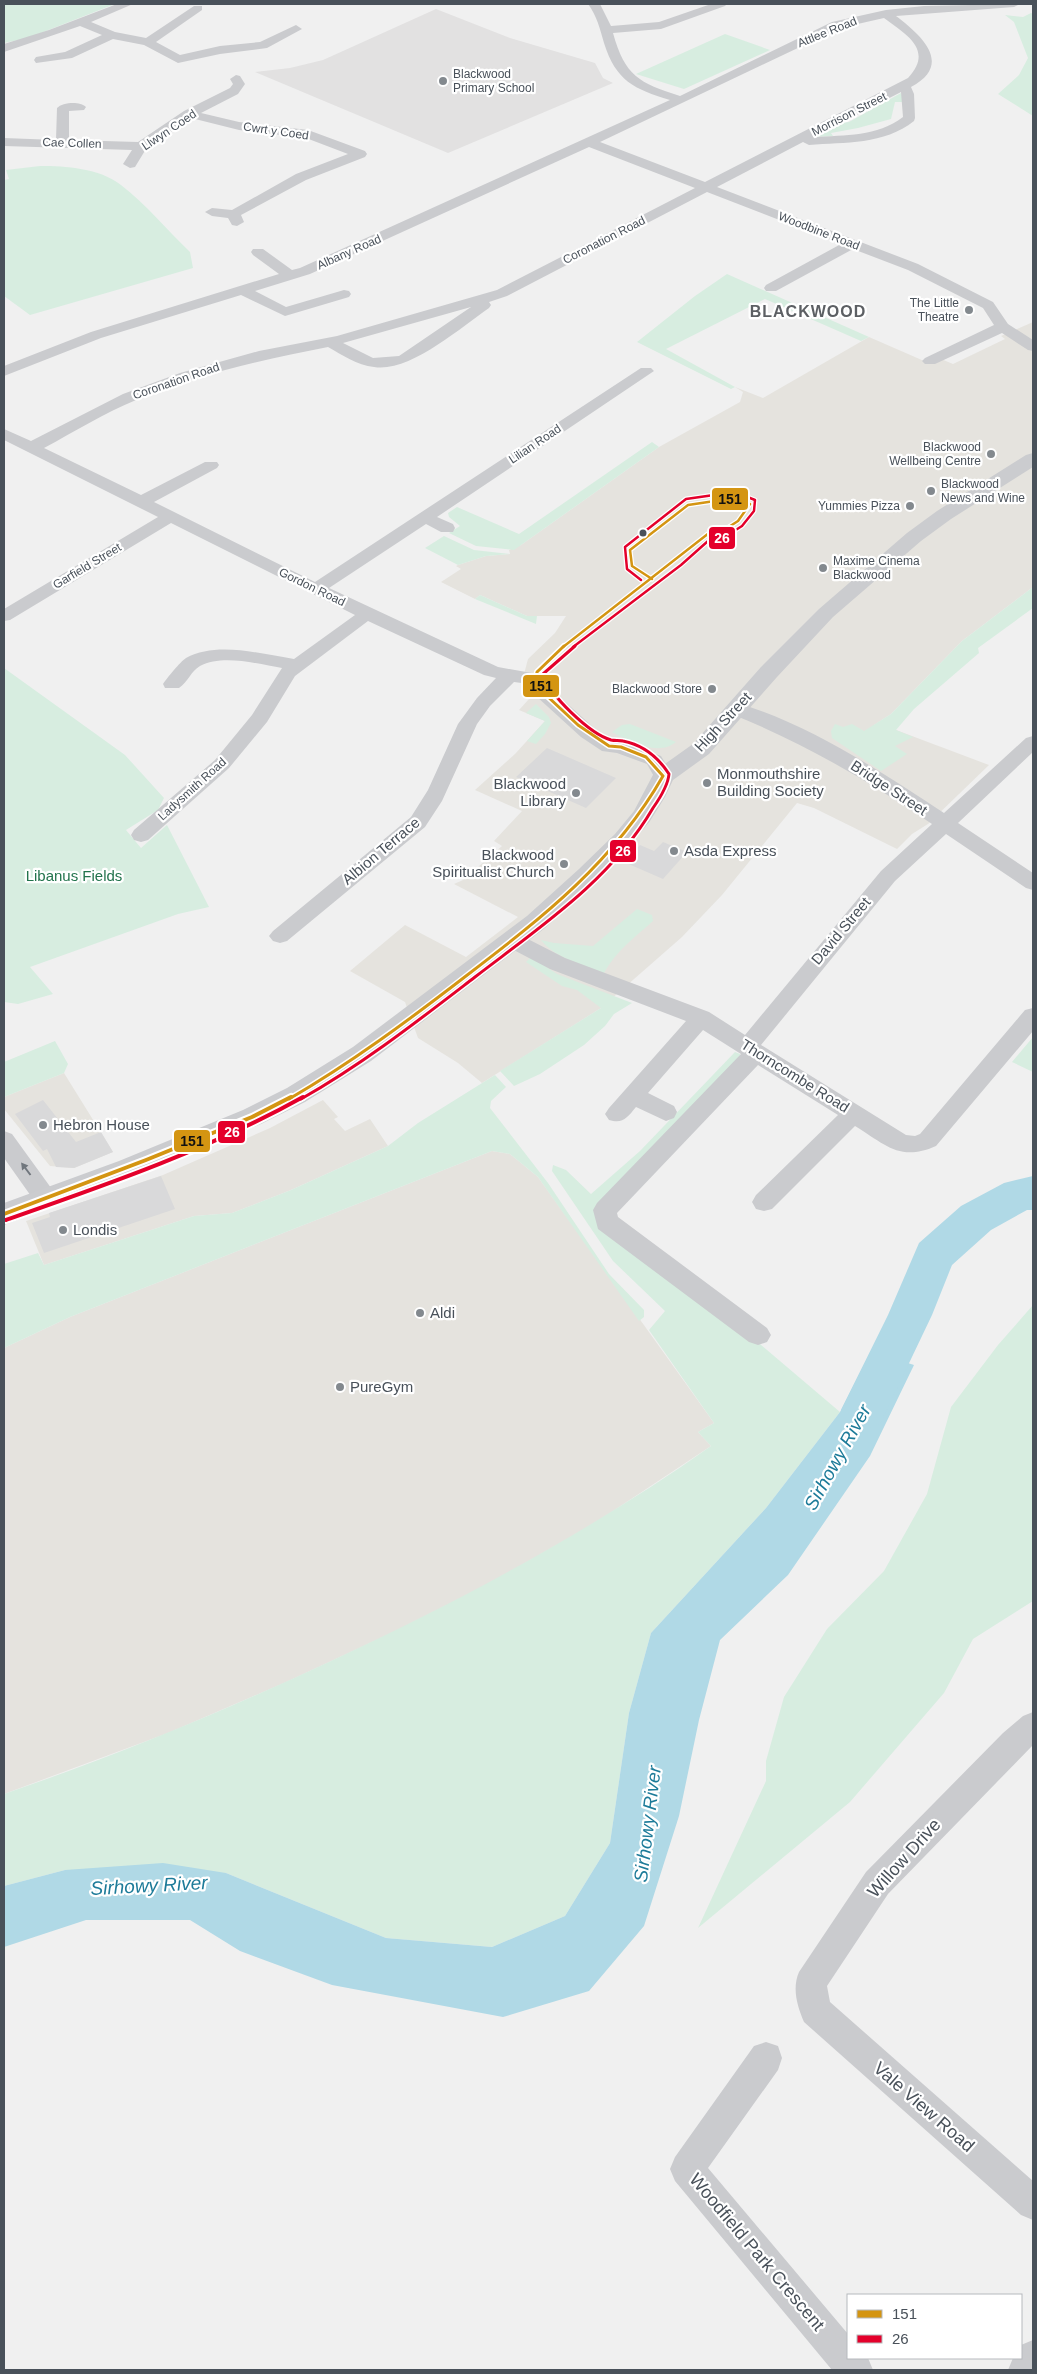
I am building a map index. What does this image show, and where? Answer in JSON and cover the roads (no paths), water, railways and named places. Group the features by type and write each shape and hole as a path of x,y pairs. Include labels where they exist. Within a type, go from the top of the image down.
{"main road":[{"name":"High Street","path":"4,1214 129,1168 252,1117 296,1095 362,1054 536,922 588,875 623,839 646,810 663,776 701,749 826,613 884,562 944,515 1033,458"}],"street":[{"path":"4,48 127,4"},
{"path":"594,4 601,14 619,65 627,78 644,88 681,100"},
{"path":"607,30 660,25 721,4"},
{"name":"Attlee Road","path":"681,100 836,25 886,14 1016,6"},
{"path":"148,42 192,7 214,11"},
{"name":"Morrison Street","path":"705,188 904,86 921,73 927,63 927,54 922,45 886,14"},
{"path":"80,22 112,35 148,42 178,59"},
{"path":"164,64 220,50 263,45 294,30 276,28"},
{"path":"40,60 68,54 112,35"},
{"name":"Llwyn Coed","path":"130,164 141,146 189,114 234,91 239,84 236,79"},
{"name":"Morrison Street","path":"795,142 859,136 886,132 900,127 909,118 908,94 904,86"},
{"name":"Albany Road","path":"4,371 96,334 290,276 398,230 681,100"},
{"path":"62,142 62,108 80,107"},
{"name":"Cwrt y Coed","path":"189,114 239,126 308,134 365,157 301,177 235,218 212,212"},
{"name":"Cae Collen","path":"4,142 62,142 141,146"},
{"name":"Woodbine Road","path":"588,142 913,267 988,305 1003,327 1033,347"},
{"path":"283,168 301,177"},
{"name":"Coronation Road","path":"330,342 370,363 392,363 404,359 450,330 502,293 705,188"},
{"path":"771,288 852,244"},
{"path":"258,252 290,276"},
{"path":"243,291 285,312 344,294"},
{"name":"Coronation Road","path":"31,448 129,397 185,376 259,356 330,342 424,317 502,293"},
{"path":"930,361 1003,327"},
{"name":"Lilian Road","path":"316,589 646,371"},
{"name":"Gordon Road","path":"6,437 367,614 491,671 510,676 536,679 543,692 588,733 609,747 610,754 636,772 663,776"},
{"path":"141,502 211,464"},
{"name":"Garfield Street","path":"4,616 170,517"},
{"path":"426,518 447,528"},
{"name":"Ladysmith Road","path":"140,835 222,764 260,718 288,672 367,614"},
{"path":"172,684 179,681 185,667 206,657 220,656 298,665"},
{"name":"Albion Terrace","path":"280,936 418,822 431,807 462,733 471,718 494,690 510,676"},
{"name":"Bridge Street","path":"736,709 785,728 839,755 1033,883"},
{"name":"David Street","path":"758,1335 607,1222 605,1210 752,1050 888,876 1033,742"},
{"name":"Thorncombe Road","path":"512,940 562,967 681,1009 701,1018 901,1143 916,1145 928,1140 1033,1016"},
{"path":"617,1114 701,1018"},
{"path":"633,1096 666,1112"},
{"path":"764,1202 854,1113"},
{"path":"4,1140 46,1199"},
{"name":"Willow Drive","path":"815,2011 810,1983 877,1883 1013,1743 1033,1726"},
{"name":"Vale View Road","path":"815,2011 1033,2203"},
{"name":"Woodfield Park Crescent","path":"766,2058 687,2169 855,2370"},
{"path":"1026,2370 1033,2358"}],"water":[{"path":"871,1351 914,1365 870,1456 788,1575 720,1640 699,1720 679,1816 644,1926 589,1991 503,2017 332,1985 240,1951 190,1920 86,1920 4,1947 4,1886 65,1870 163,1863 226,1873 386,1938 492,1947 565,1916 610,1843 629,1713 651,1633 766,1508 840,1412"}],"waterway":[{"name":"Sirhowy River","path":"864,1410 910,1315 934,1255 976,1218 1019,1195 1033,1193"}],"place":[{"name":"Blackwood Primary School","path":"443,81"},
{"name":"The Little Theatre","path":"969,310"},
{"name":"Blackwood Wellbeing Centre","path":"991,454"},
{"name":"Blackwood News and Wine","path":"931,491"},
{"name":"Yummies Pizza","path":"910,506"},
{"name":"Maxime Cinema Blackwood","path":"823,568"},
{"name":"Blackwood Store","path":"712,689"},
{"name":"Monmouthshire Building Society","path":"707,783"},
{"name":"Blackwood Library","path":"576,793"},
{"name":"Asda Express","path":"674,851"},
{"name":"Blackwood Spiritualist Church","path":"564,864"},
{"name":"Hebron House","path":"43,1125"},
{"name":"Londis","path":"63,1230"},
{"name":"Aldi","path":"420,1313"},
{"name":"PureGym","path":"340,1387"}],"district":[{"name":"BLACKWOOD","path":"808,311"}],"park label":[{"name":"Libanus Fields","path":"74,876"}]}
